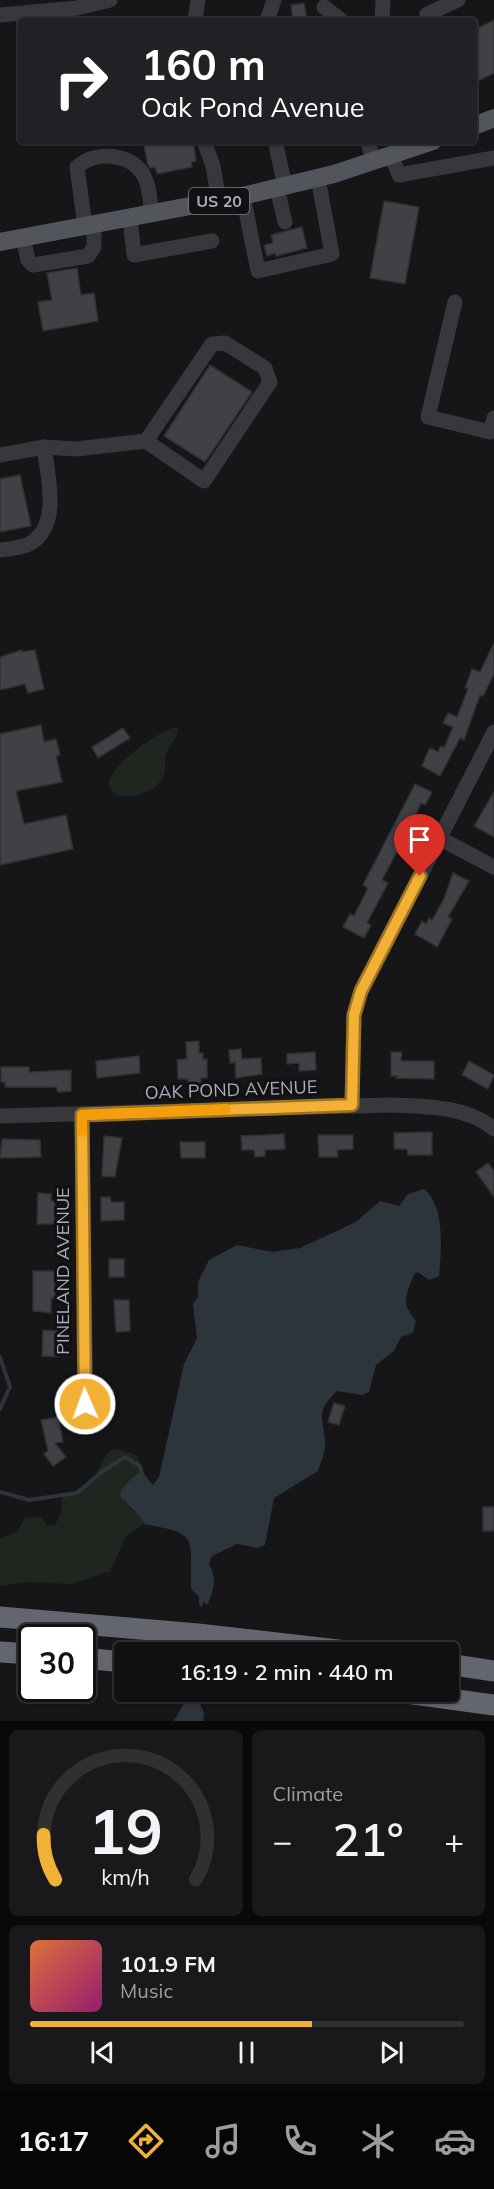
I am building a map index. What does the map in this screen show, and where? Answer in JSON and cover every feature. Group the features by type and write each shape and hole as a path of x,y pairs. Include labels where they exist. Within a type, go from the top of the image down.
{"highway":[{"path":"0,1617 268,1642"},
{"path":"0,1652 18,1653"},
{"path":"96,1659 114,1661"},
{"path":"459,1666 494,1671"},
{"path":"459,1701 494,1706"}],"main road":[{"path":"477,125 494,118"},
{"name":"US 20","path":"0,242 243,196 318,178 424,144"}],"street":[{"path":"0,9 1,0"},
{"path":"0,15 77,8 110,0"},
{"path":"195,18 198,0"},
{"path":"268,18 274,0"},
{"path":"382,18 383,0"},
{"path":"427,14 458,0"},
{"path":"324,10 337,18"},
{"path":"205,144 213,166 219,201"},
{"path":"275,144 285,222"},
{"path":"370,144 399,175 494,158"},
{"path":"23,238 28,260 33,265 88,256 94,247 76,175 77,167 85,160 104,156 122,157 137,166 145,177 152,214"},
{"path":"243,196 258,271 332,254 318,178"},
{"path":"130,218 134,255 212,242"},
{"path":"455,302 428,417 490,432 494,418"},
{"path":"0,455 44,447 76,449 146,441 204,481 270,382 265,368 225,344 212,344 146,441"},
{"path":"0,550 27,545 42,536 49,515 50,493 44,447"},
{"path":"352,1105 351,1044 356,1007 361,991 494,732"},
{"path":"439,838 494,867"},
{"name":"OAK POND AVENUE","path":"0,1116 352,1105 444,1108 476,1118 494,1129"},
{"name":"PINELAND AVENUE","path":"82,1115 86,1427"}],"shaded area":[{"path":"174,727 178,728 178,733 166,753 165,771 158,784 139,795 116,795 109,782 112,774 147,742"},
{"path":"424,1189 431,1197 439,1218 440,1266 439,1276 429,1280 418,1272 414,1274 406,1299 408,1309 416,1321 413,1333 401,1337 394,1351 376,1365 369,1392 362,1395 337,1391 329,1399 322,1412 325,1448 318,1471 274,1498 265,1545 257,1548 237,1544 212,1556 209,1564 214,1585 207,1605 191,1589 191,1558 188,1540 175,1531 144,1524 139,1515 120,1495 129,1481 141,1471 153,1485 159,1477 184,1364 197,1338 193,1304 198,1297 198,1282 209,1260 237,1245 272,1252 300,1248 356,1222 380,1201 399,1206 408,1194"},
{"path":"114,1449 137,1455 141,1471 125,1484 123,1502 141,1517 144,1524 126,1536 110,1571 71,1584 28,1582 0,1586 0,1538 17,1532 25,1518 42,1517 47,1526 55,1525 61,1513 62,1498 92,1482 107,1453"},
{"path":"185,1702 199,1702 204,1713 203,1721 174,1721"}],"building":[{"path":"304,3 306,18 293,18 291,5"},
{"path":"494,20 494,73 477,82 477,28"},
{"path":"144,144 193,144 196,161 191,162 192,167 157,174 155,167 150,168"},
{"path":"384,201 419,207 405,284 370,278"},
{"path":"302,227 307,248 267,256 264,245 273,243 271,235"},
{"path":"77,268 81,295 94,293 98,321 43,331 38,302 52,300 47,273"},
{"path":"210,365 252,392 205,462 164,436"},
{"path":"20,475 31,526 0,532 0,479"},
{"path":"494,643 494,674 483,696 480,695 464,740 460,738 440,776 422,766 426,756 430,748 438,752 441,746 444,748 453,727 443,723 448,713 457,717 468,689 465,688 472,669 480,672"},
{"path":"22,650 22,652 35,650 44,689 28,693 25,684 0,690 0,657"},
{"path":"41,725 44,742 56,739 60,755 56,756 62,782 16,791 24,824 66,815 73,849 0,865 0,734"},
{"path":"123,728 130,738 98,758 92,747"},
{"path":"415,784 432,792 425,805 421,803 409,829 413,831 406,843 402,842 382,880 388,883 367,923 371,925 364,938 343,927 350,914 354,916 368,888 363,885"},
{"path":"494,792 494,837 474,826"},
{"path":"453,873 469,881 448,917 452,919 437,947 415,934 422,921 426,924 429,918 432,920 444,899"},
{"path":"199,1041 199,1053 203,1053 203,1059 207,1059 207,1078 201,1078 201,1083 188,1083 188,1079 178,1079 177,1060 187,1059 186,1042"},
{"path":"241,1049 242,1059 261,1058 262,1074 236,1078 235,1062 230,1063 229,1050"},
{"path":"315,1052 316,1070 299,1071 299,1063 287,1064 287,1054"},
{"path":"391,1052 402,1052 401,1061 434,1061 434,1079 391,1076"},
{"path":"139,1056 140,1073 97,1078 96,1061"},
{"path":"469,1061 494,1075 488,1089 462,1075"},
{"path":"1,1067 29,1067 29,1072 71,1070 71,1091 58,1092 56,1087 5,1087 5,1082 1,1082"},
{"path":"432,1132 432,1155 408,1155 407,1149 394,1149 394,1133"},
{"path":"284,1134 285,1149 265,1150 265,1156 255,1157 254,1150 242,1150 241,1136"},
{"path":"318,1135 353,1135 353,1149 337,1150 338,1157 319,1157"},
{"path":"104,1136 122,1138 115,1177 102,1176"},
{"path":"2,1139 40,1140 41,1157 0,1158"},
{"path":"180,1142 205,1142 205,1158 181,1158"},
{"path":"488,1163 494,1171 494,1197 476,1172"},
{"path":"38,1193 51,1194 51,1201 55,1201 54,1224 37,1224"},
{"path":"101,1197 110,1197 111,1202 124,1202 124,1220 101,1221"},
{"path":"109,1259 124,1259 124,1277 109,1277"},
{"path":"33,1271 55,1271 55,1298 51,1298 51,1313 33,1311"},
{"path":"114,1300 129,1300 130,1331 116,1332"},
{"path":"43,1330 59,1331 58,1357 42,1356"},
{"path":"334,1403 345,1406 339,1425 328,1422"},
{"path":"58,1417 63,1442 55,1443 66,1457 53,1466 44,1454 48,1451 41,1420"},
{"path":"483,1507 494,1507 494,1531 483,1531"}],"waterway":[{"path":"0,1357 10,1387 0,1409"},
{"path":"0,1492 29,1500 77,1493 103,1471 125,1457 140,1466 143,1477"},
{"path":"201,1594 201,1604"}],"slow traffic":[{"path":"82,1132 82,1115 226,1109"}],"route":[{"path":"85,1404 82,1313 82,1115 352,1105 351,1044 354,1015 361,991 420,876"}]}
